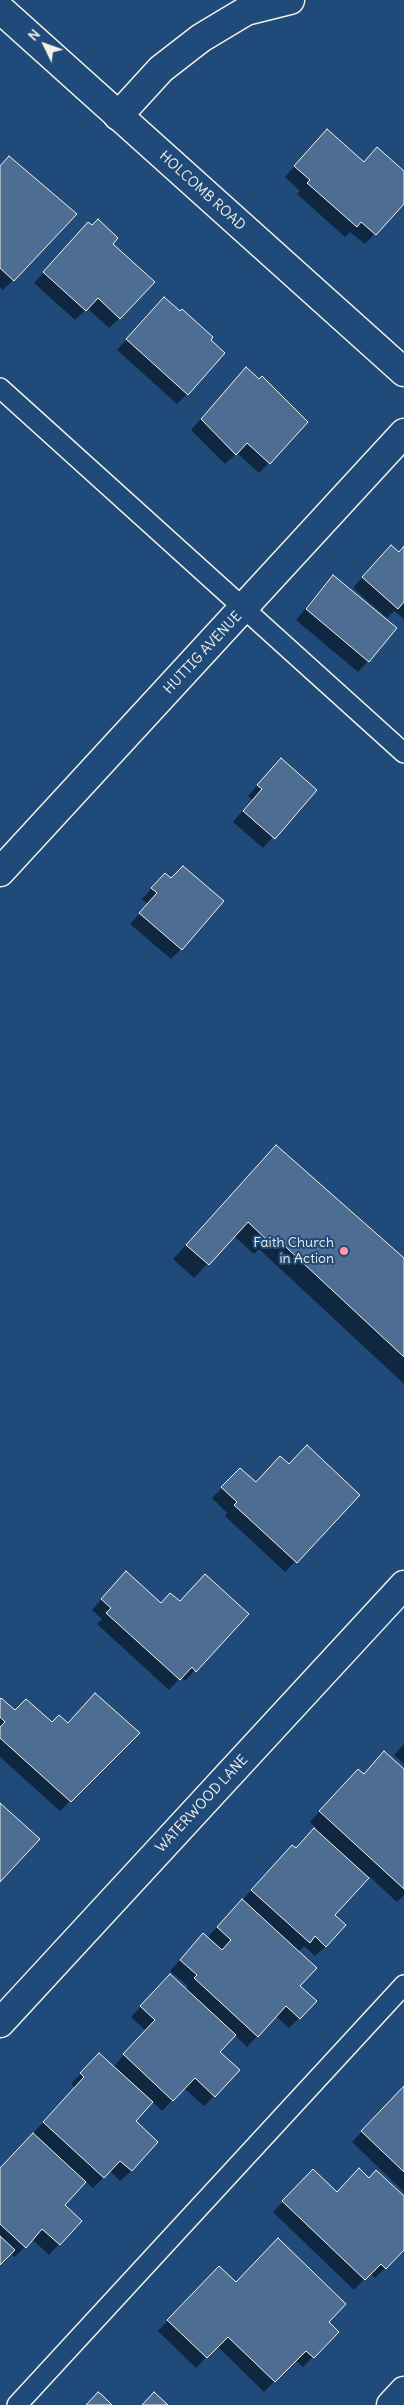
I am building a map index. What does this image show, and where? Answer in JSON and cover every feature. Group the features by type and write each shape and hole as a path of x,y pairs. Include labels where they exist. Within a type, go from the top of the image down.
{"street":[{"path":"118,116 161,69 201,38 246,11 290,0"},
{"name":"HOLCOMB ROAD","path":"0,9 404,372"},
{"name":"HUTTIG AVENUE","path":"0,872 404,433"},
{"name":"WATERWOOD LANE","path":"0,2023 404,1585"},
{"path":"391,2405 404,2391"}],"lane":[{"path":"0,388 243,609 404,752"},
{"path":"17,2405 404,1985"}],"building":[{"path":"327,129 364,162 377,147 404,171 404,204 376,235 361,222 357,227 307,183 310,180 294,166"},
{"path":"9,156 77,214 14,281 0,268 0,166"},
{"path":"98,219 118,238 113,244 155,282 120,319 98,298 86,311 43,272 88,222 92,225"},
{"path":"164,297 180,311 182,309 213,337 211,340 225,353 188,395 126,339"},
{"path":"246,367 259,379 262,376 308,422 270,464 247,443 236,455 201,419"},
{"path":"391,545 399,552 404,546 404,602 398,609 362,577"},
{"path":"333,575 397,628 369,662 306,609"},
{"path":"281,758 317,790 275,839 243,811 262,789 257,785"},
{"path":"183,866 224,901 182,950 139,913 157,893 151,888 165,873 171,878"},
{"name":"Faith Church in Action","path":"276,1145 404,1258 404,1357 274,1236 269,1242 248,1222 209,1265 186,1245"},
{"path":"307,1445 360,1495 297,1563 234,1505 237,1502 221,1487 240,1468 256,1482 280,1456 289,1464"},
{"path":"126,1571 161,1603 170,1593 180,1601 205,1574 249,1614 196,1672 192,1667 180,1680 106,1613 111,1608 101,1599"},
{"path":"95,1693 140,1733 71,1802 0,1738 0,1727 5,1722 0,1717 0,1699 15,1710 26,1699 52,1722 59,1715 68,1723"},
{"path":"384,1751 404,1769 404,1889 319,1811 358,1769 364,1774"},
{"path":"0,1803 40,1839 0,1882"},
{"path":"314,1828 369,1878 335,1915 346,1925 326,1947 315,1936 310,1943 251,1890 292,1845 296,1848"},
{"path":"242,1899 317,1968 300,1986 317,2001 300,2019 286,2006 258,2037 194,1978 197,1975 180,1960 203,1933 222,1950 231,1940 217,1927"},
{"path":"170,1974 236,2035 220,2052 240,2070 215,2097 195,2078 173,2101 123,2054 155,2020 140,2006"},
{"path":"99,2053 153,2102 136,2121 158,2142 132,2171 120,2161 104,2178 43,2122 84,2077 80,2073"},
{"path":"404,2086 404,2172 361,2131"},
{"path":"33,2133 86,2182 65,2205 82,2221 60,2245 42,2229 26,2248 0,2224 0,2168"},
{"path":"359,2168 369,2178 376,2170 404,2196 404,2250 386,2269 381,2264 365,2280 282,2201 313,2169 337,2192"},
{"path":"0,2236 15,2250 0,2265"},
{"path":"278,2238 346,2304 329,2322 339,2332 314,2358 306,2351 275,2382 228,2337 207,2358 167,2320 219,2266 236,2282"},
{"path":"98,2392 102,2395 112,2405 86,2405"},
{"path":"154,2392 168,2405 142,2405"}],"place":[{"name":"Faith Church in Action","path":"344,1251"}]}
